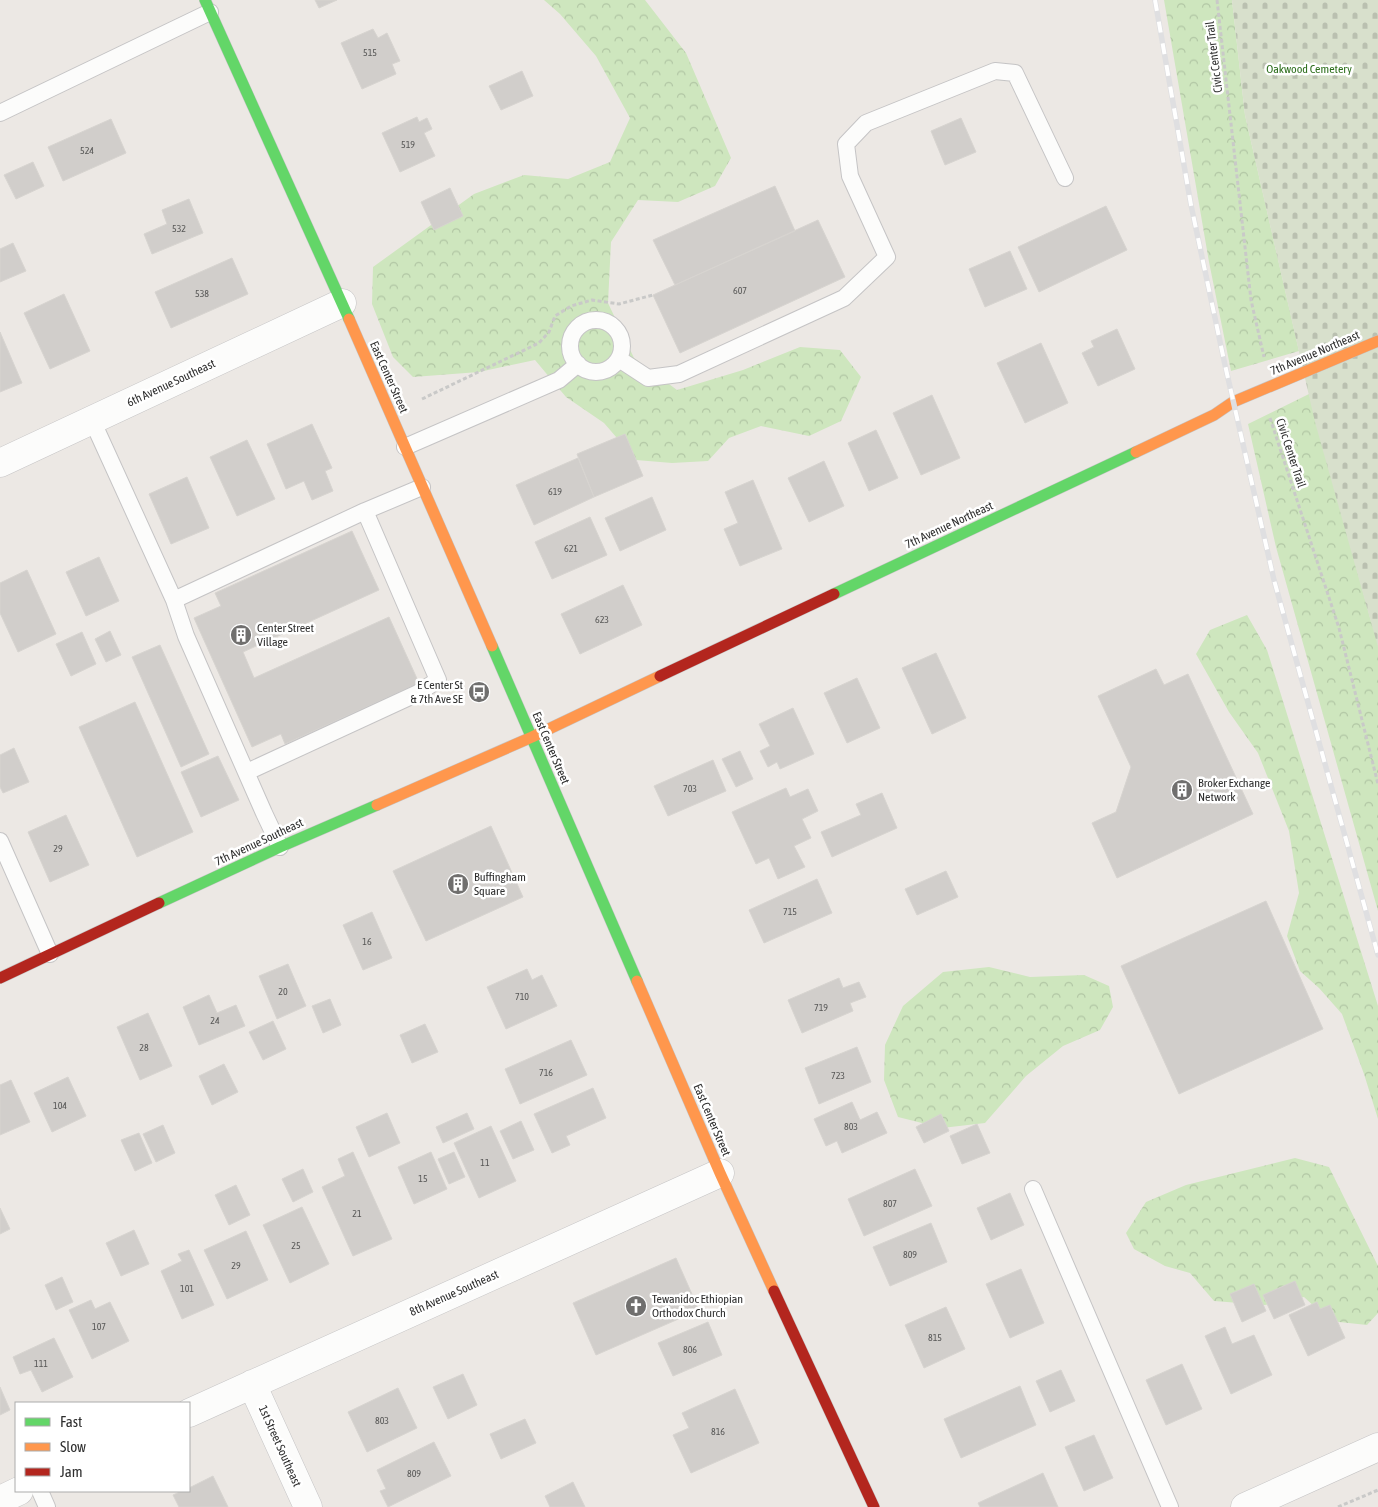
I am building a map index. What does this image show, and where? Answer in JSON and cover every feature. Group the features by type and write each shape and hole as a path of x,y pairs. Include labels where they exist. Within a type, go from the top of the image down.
{"street":[{"name":"East Center Street","path":"207,6 342,303 720,1173 874,1507"},
{"name":"6th Avenue Southeast","path":"0,463 342,303"},
{"name":"7th Avenue Northeast","path":"532,737 1214,415 1233,402 1378,341"},
{"name":"7th Avenue Southeast","path":"0,978 280,847 532,737"},
{"name":"8th Avenue Southeast","path":"190,1413 720,1173"},
{"name":"1st Street Southeast","path":"252,1384 308,1507"},
{"path":"1245,1507 1378,1448"},
{"path":"0,1500 17,1492"}],"lane":[{"path":"0,113 207,6"},
{"path":"619,359 648,378 679,374 844,298 887,257 850,176 846,144 866,123 995,71 1014,74 1065,178"},
{"path":"590,320 606,321 619,333 622,341 619,359 614,366 606,370 588,371 578,364 571,352 570,344 576,329 590,320"},
{"path":"405,447 559,380 578,364"},
{"path":"92,420 174,600 186,636 280,847"},
{"path":"174,600 422,487"},
{"path":"247,772 418,692 438,680 365,512"},
{"path":"0,841 50,954"},
{"path":"1033,1189 1170,1507"},
{"path":"40,1492 47,1507"}],"path":[{"name":"Civic Center Trail","path":"1217,0 1251,300 1269,388 1271,422 1339,628 1378,784"},
{"path":"422,399 539,343 549,332 555,316 571,306 592,300 619,304 653,295"},
{"path":"1338,1507 1378,1490"}],"green space":[{"path":"544,0 645,0 686,53 731,158 715,186 678,202 638,200 611,242 608,303 634,358 677,390 743,370 800,347 840,350 861,377 841,421 809,436 761,426 729,438 708,461 672,463 636,460 604,423 566,397 535,360 479,372 413,377 393,357 372,304 373,267 474,194 524,175 568,179 610,162 630,118 596,56 560,14"},
{"path":"1164,0 1232,0 1245,115 1299,351 1231,371 1209,262"},
{"name":"Oakwood Cemetery","path":"1232,0 1378,0 1378,647 1315,422 1245,115"},
{"path":"1309,394 1371,621 1378,601 1378,911 1276,547 1248,424"},
{"path":"1247,615 1267,650 1378,1006 1378,1119 1342,1014 1319,988 1300,971 1287,936 1299,893 1289,831 1258,753 1229,712 1196,654 1210,630"},
{"path":"989,967 1030,977 1084,975 1109,986 1113,1007 1100,1030 1063,1046 1026,1076 985,1123 942,1128 898,1117 884,1080 885,1045 903,1006 943,972"},
{"path":"1295,1158 1329,1167 1378,1266 1378,1313 1367,1325 1330,1321 1304,1297 1265,1305 1214,1301 1190,1273 1165,1266 1134,1249 1126,1233 1146,1202 1186,1185"}],"building":[{"path":"315,0 337,0 319,8"},
{"path":"373,29 378,38 387,33 400,61 392,64 396,74 362,89 341,43"},
{"path":"522,71 533,96 501,110 489,86"},
{"path":"417,117 419,122 427,118 432,129 424,133 435,156 400,172 382,133"},
{"path":"961,118 976,152 945,165 931,131"},
{"path":"111,119 126,153 63,181 48,147"},
{"path":"33,162 44,186 16,199 4,175"},
{"path":"775,186 795,231 675,285 653,240"},
{"path":"450,188 463,216 434,230 421,202"},
{"path":"189,199 203,233 152,254 144,234 167,224 162,210"},
{"path":"1106,206 1127,250 1039,292 1018,247"},
{"path":"818,220 845,277 680,353 653,295"},
{"path":"13,243 26,271 0,282 0,249"},
{"path":"1010,251 1027,289 985,307 969,269"},
{"path":"232,258 248,294 171,328 155,292"},
{"path":"64,294 90,351 50,369 24,313"},
{"path":"1117,329 1135,369 1098,386 1082,353 1094,347 1091,341"},
{"path":"0,332 22,383 0,392"},
{"path":"1041,343 1068,403 1025,423 997,363"},
{"path":"932,395 960,458 921,475 893,413"},
{"path":"312,424 332,468 325,471 333,491 312,500 304,481 286,489 267,444"},
{"path":"876,430 898,478 869,491 848,443"},
{"path":"625,434 643,476 594,497 577,454"},
{"path":"247,440 275,499 237,516 210,457"},
{"path":"578,458 594,497 534,525 516,485"},
{"path":"824,461 844,506 809,522 788,478"},
{"path":"187,477 209,528 171,544 149,494"},
{"path":"753,480 782,549 740,566 724,529 738,523 725,492"},
{"path":"652,497 666,530 620,551 605,518"},
{"path":"590,517 607,555 552,579 535,542"},
{"name":"Center Street Village","path":"352,531 379,590 243,652 254,678 389,617 419,683 285,744 281,734 252,747 194,618 221,606 215,593"},
{"path":"99,557 119,601 86,616 66,572"},
{"path":"27,570 56,634 18,652 0,613 0,583"},
{"path":"623,585 642,625 580,654 561,614"},
{"path":"110,631 121,655 106,662 95,639"},
{"path":"82,632 96,664 71,676 56,644"},
{"path":"160,645 209,754 181,767 132,657"},
{"path":"936,653 966,718 932,734 902,668"},
{"name":"Broker Exchange Network","path":"1156,669 1164,685 1188,674 1253,814 1117,878 1092,823 1116,812 1131,767 1098,696"},
{"path":"857,678 880,728 847,743 824,693"},
{"path":"135,702 193,832 137,857 79,727"},
{"path":"793,708 814,754 780,769 777,762 768,767 760,751 770,746 759,724"},
{"path":"14,748 29,782 3,793 0,787 0,755"},
{"path":"740,751 753,779 736,787 722,759"},
{"path":"218,756 239,800 201,817 181,772"},
{"path":"713,760 726,791 668,816 654,786"},
{"path":"786,788 790,797 808,789 818,811 802,819 811,838 794,846 805,867 778,879 769,858 756,864 732,812"},
{"path":"882,793 897,828 832,857 821,832 861,815 856,804"},
{"path":"66,815 89,865 50,882 28,832"},
{"name":"Buffingham Square","path":"491,826 523,897 426,941 393,871"},
{"path":"946,871 958,897 917,915 905,889"},
{"path":"817,879 832,913 764,943 749,910"},
{"path":"1266,901 1323,1029 1179,1094 1121,966"},
{"path":"372,912 392,958 363,970 343,925"},
{"path":"288,964 306,1006 277,1019 259,976"},
{"path":"527,969 532,980 542,975 557,1006 506,1029 487,987"},
{"path":"839,978 843,988 859,982 866,997 850,1003 853,1011 802,1033 788,1000"},
{"path":"209,995 217,1013 236,1005 245,1026 199,1045 183,1007"},
{"path":"330,999 341,1025 323,1033 312,1006"},
{"path":"148,1013 172,1066 140,1080 117,1027"},
{"path":"273,1021 286,1049 263,1060 249,1032"},
{"path":"425,1024 438,1052 412,1063 400,1035"},
{"path":"571,1040 587,1075 520,1104 505,1069"},
{"path":"857,1047 871,1082 819,1104 805,1068"},
{"path":"224,1064 238,1092 212,1105 199,1076"},
{"path":"68,1077 86,1116 52,1132 34,1093"},
{"path":"11,1080 30,1122 0,1135 0,1085"},
{"path":"593,1088 606,1118 566,1136 570,1145 552,1153 534,1114"},
{"path":"852,1102 860,1120 877,1112 887,1133 842,1153 837,1141 826,1146 814,1119"},
{"path":"387,1113 400,1143 369,1157 356,1127"},
{"path":"467,1113 474,1129 443,1143 436,1127"},
{"path":"941,1114 949,1131 924,1143 916,1127"},
{"path":"521,1121 534,1150 513,1159 500,1131"},
{"path":"977,1124 990,1153 962,1164 950,1136"},
{"path":"163,1125 175,1153 156,1162 143,1134"},
{"path":"491,1126 516,1181 479,1198 454,1143"},
{"path":"139,1133 152,1163 135,1171 121,1140"},
{"path":"353,1152 392,1239 353,1256 322,1187 345,1176 338,1159"},
{"path":"431,1152 447,1189 414,1204 398,1167"},
{"path":"454,1152 465,1177 449,1184 438,1159"},
{"path":"303,1169 313,1192 293,1202 282,1179"},
{"path":"915,1169 932,1206 864,1236 848,1199"},
{"path":"236,1185 250,1215 229,1225 215,1195"},
{"path":"1010,1193 1024,1225 991,1240 977,1208"},
{"path":"302,1207 329,1264 290,1283 263,1225"},
{"path":"0,1208 10,1229 0,1234"},
{"path":"931,1223 947,1262 890,1286 873,1247"},
{"path":"134,1230 149,1264 121,1276 106,1243"},
{"path":"246,1231 268,1280 227,1299 204,1250"},
{"path":"189,1250 214,1305 182,1319 161,1271 182,1261 178,1254"},
{"name":"Tewanidoc Ethiopian Orthodox Church","path":"676,1258 699,1310 596,1355 573,1303"},
{"path":"1021,1269 1044,1323 1010,1338 986,1284"},
{"path":"62,1277 73,1302 56,1310 45,1285"},
{"path":"1295,1281 1305,1305 1274,1319 1263,1295"},
{"path":"1254,1284 1266,1311 1242,1322 1230,1294"},
{"path":"91,1300 95,1309 110,1302 129,1341 92,1359 69,1310"},
{"path":"1317,1302 1320,1309 1330,1305 1345,1338 1308,1356 1289,1315"},
{"path":"946,1307 965,1349 924,1368 905,1325"},
{"path":"708,1322 722,1355 673,1376 658,1343"},
{"path":"1225,1327 1232,1344 1254,1335 1272,1375 1231,1394 1205,1336"},
{"path":"54,1338 73,1377 42,1392 31,1370 20,1374 13,1357"},
{"path":"1182,1364 1202,1409 1166,1425 1146,1380"},
{"path":"1061,1370 1075,1401 1050,1412 1036,1381"},
{"path":"463,1374 477,1405 448,1419 433,1387"},
{"path":"1020,1386 1036,1425 961,1458 944,1419"},
{"path":"0,1387 10,1410 0,1415"},
{"path":"398,1388 417,1428 367,1452 348,1412"},
{"path":"735,1389 759,1443 691,1473 673,1435 689,1428 682,1413"},
{"path":"525,1419 536,1443 501,1459 490,1434"},
{"path":"1094,1435 1113,1478 1084,1491 1065,1447"},
{"path":"434,1442 451,1476 388,1507 380,1491 386,1489 377,1470"},
{"path":"1043,1473 1058,1507 980,1507 978,1503"},
{"path":"213,1476 228,1507 179,1507 173,1495 180,1492 190,1492 190,1488"},
{"path":"573,1482 585,1507 550,1507 545,1496"}],"railway":[{"path":"1155,0 1191,205 1274,580 1378,955"}],"traffic: fast":[{"path":"205,0 349,319"},
{"path":"834,594 1136,452"},
{"path":"492,646 637,981"},
{"path":"159,903 377,805"}],"traffic: slow":[{"path":"349,319 492,646"},
{"path":"1136,452 1214,415 1233,402 1378,341"},
{"path":"377,805 532,737 660,676"},
{"path":"637,981 720,1173 774,1291"}],"traffic: jam":[{"path":"660,676 834,594"},
{"path":"0,978 159,903"},
{"path":"774,1291 874,1507"}],"place":[{"name":"Center Street Village","path":"241,635"},
{"name":"E Center St & 7th Ave SE","path":"479,692"},
{"name":"Broker Exchange Network","path":"1182,790"},
{"name":"Buffingham Square","path":"458,884"},
{"name":"Tewanidoc Ethiopian Orthodox Church","path":"636,1306"}]}
